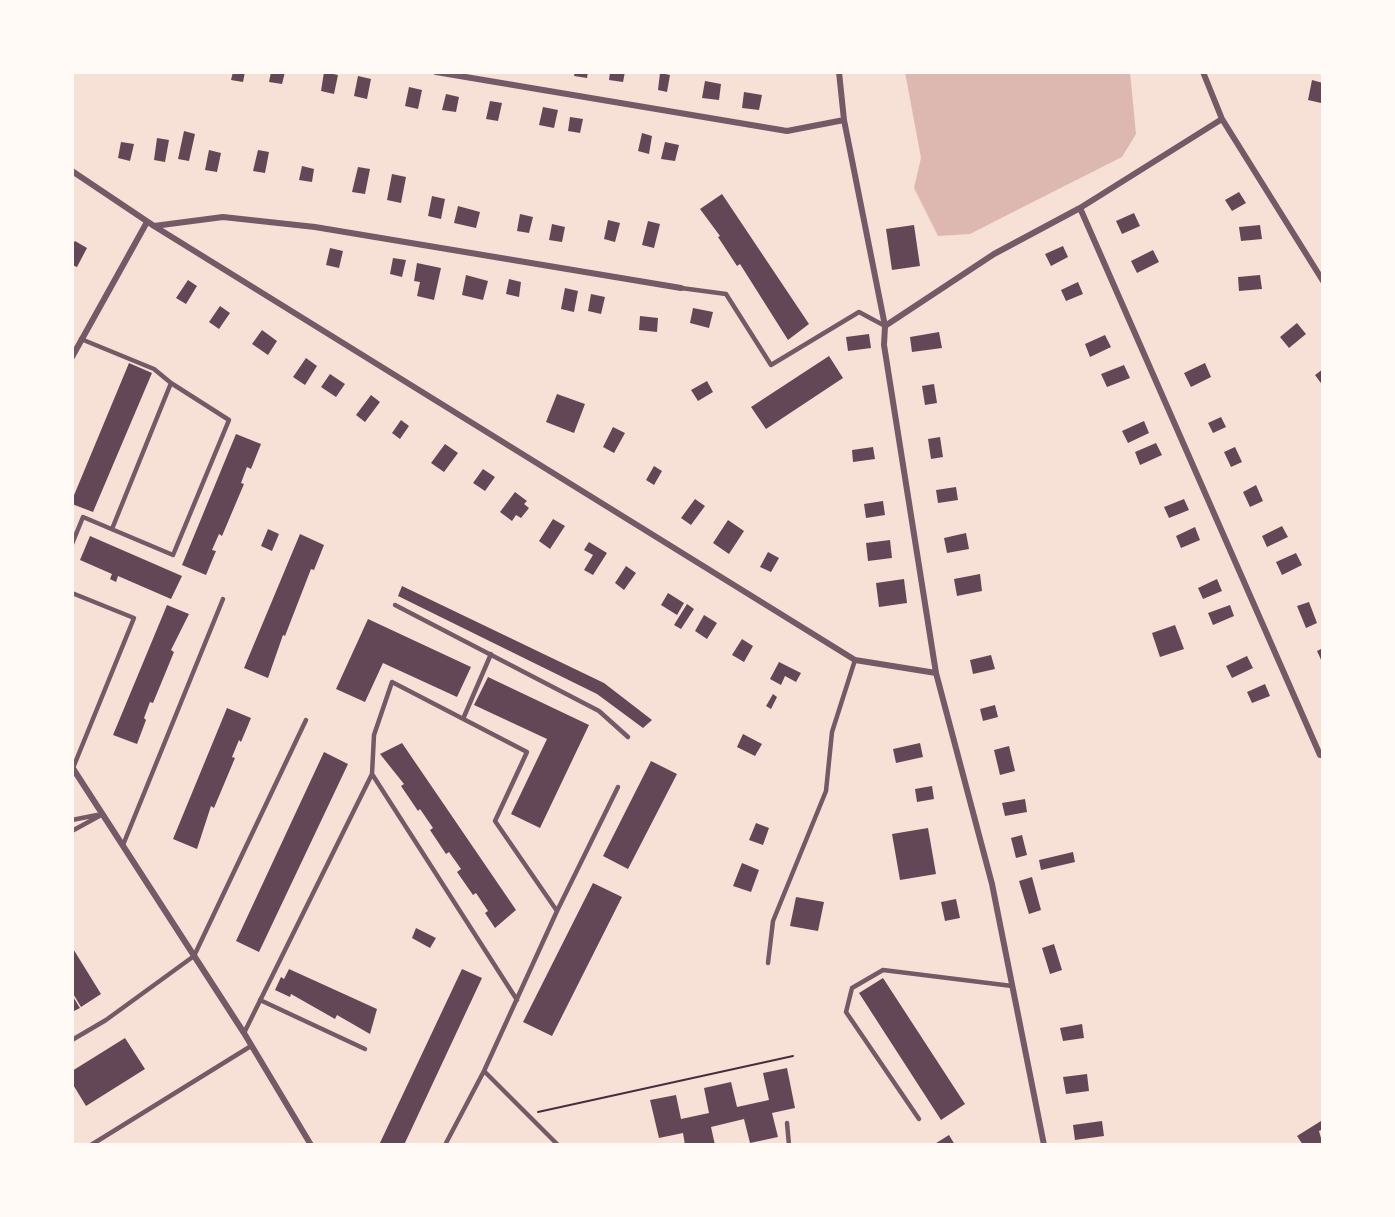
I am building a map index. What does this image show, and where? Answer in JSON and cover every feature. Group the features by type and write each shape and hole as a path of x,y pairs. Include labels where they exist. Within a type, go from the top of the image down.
{"street":[{"path":"436,72 787,131 844,120"},
{"path":"839,72 844,120 885,326 884,345 936,673 992,884 1044,1145"},
{"path":"1203,72 1222,119 1323,282"},
{"path":"885,326 994,254 1080,208 1222,119"},
{"path":"72,171 147,222 855,660 936,673"},
{"path":"1080,208 1320,755 1323,756"},
{"path":"154,226 223,217 315,227 681,288"},
{"path":"72,357 147,222"},
{"path":"72,767 244,1033 311,1145"}],"lane":[{"path":"681,288 726,294 771,365 859,312 885,326"},
{"path":"72,544 83,517 173,555 229,420 171,383 154,369 81,339"},
{"path":"112,530 171,383"},
{"path":"72,593 134,618 72,767"},
{"path":"123,845 223,599"},
{"path":"395,605 599,711 628,737"},
{"path":"463,719 491,654"},
{"path":"768,963 773,921 826,791 832,732 855,660"},
{"path":"244,1033 372,774 374,735 392,682 527,752 495,821 557,911"},
{"path":"72,1040 106,1020 194,956 306,720"},
{"path":"372,774 517,1000"},
{"path":"445,1145 484,1071 557,911 618,788"},
{"path":"72,820 103,814"},
{"path":"72,831 103,814"},
{"path":"920,1119 846,1012 852,988 883,970 1012,986"},
{"path":"260,1000 365,1049"},
{"path":"91,1145 252,1046"},
{"path":"484,1071 558,1145"},
{"path":"786,1123 789,1145"}],"path":[{"path":"528,1115 793,1056"}],"shaded area":[{"path":"905,72 1130,72 1136,134 1122,157 970,234 938,236 914,188 921,158"}],"building":[{"path":"233,72 245,72 243,82 231,80"},
{"path":"271,72 285,72 282,84 269,82"},
{"path":"324,72 338,75 334,94 321,91"},
{"path":"575,72 588,72 587,78 574,76"},
{"path":"610,72 625,72 623,82 609,80"},
{"path":"660,73 670,75 667,92 658,90"},
{"path":"358,76 371,79 367,99 354,96"},
{"path":"1312,80 1323,83 1321,103 1308,100"},
{"path":"705,81 721,84 719,100 702,98"},
{"path":"409,87 422,90 418,109 405,106"},
{"path":"744,92 762,95 759,110 742,108"},
{"path":"446,94 459,97 456,112 442,110"},
{"path":"490,101 502,103 498,121 486,119"},
{"path":"543,107 558,110 554,128 539,125"},
{"path":"570,117 583,119 580,133 568,131"},
{"path":"184,131 195,134 189,161 178,159"},
{"path":"642,133 652,136 649,154 638,151"},
{"path":"157,138 169,140 165,162 154,160"},
{"path":"121,142 134,144 130,161 118,158"},
{"path":"665,142 679,145 675,161 661,159"},
{"path":"209,150 221,153 217,172 205,170"},
{"path":"258,150 269,152 265,173 253,171"},
{"path":"302,166 314,169 312,182 299,180"},
{"path":"358,167 370,169 365,194 352,192"},
{"path":"392,174 406,177 401,203 387,200"},
{"path":"1239,192 1246,203 1232,211 1225,200"},
{"path":"722,194 809,324 788,340 740,264 737,266 718,237 720,236 700,209"},
{"path":"432,196 445,199 441,219 428,216"},
{"path":"458,206 480,212 476,228 454,223"},
{"path":"1134,213 1140,226 1122,234 1116,221"},
{"path":"520,214 533,217 529,233 517,231"},
{"path":"608,220 620,223 615,242 604,239"},
{"path":"648,221 660,224 654,248 642,245"},
{"path":"552,224 565,227 562,242 549,240"},
{"path":"914,225 920,266 892,270 886,229"},
{"path":"1260,225 1262,239 1241,241 1239,227"},
{"path":"75,241 87,248 77,267 72,265 72,244"},
{"path":"1063,246 1068,257 1051,266 1045,254"},
{"path":"330,248 343,251 339,268 326,265"},
{"path":"1153,250 1159,262 1137,273 1131,261"},
{"path":"393,258 406,260 402,277 390,274"},
{"path":"417,263 441,268 434,300 417,296 420,282 414,281"},
{"path":"466,275 488,281 483,300 462,295"},
{"path":"1260,275 1262,289 1239,291 1238,277"},
{"path":"509,279 521,282 519,297 506,294"},
{"path":"188,280 197,286 186,304 176,298"},
{"path":"1078,282 1083,294 1066,301 1061,290"},
{"path":"565,288 578,291 574,312 561,309"},
{"path":"591,294 605,297 601,314 588,311"},
{"path":"220,306 230,313 219,329 209,322"},
{"path":"693,308 713,312 709,328 690,323"},
{"path":"640,316 658,318 657,332 639,330"},
{"path":"1297,323 1306,334 1289,348 1280,337"},
{"path":"262,330 277,341 268,355 252,344"},
{"path":"939,332 942,348 912,352 910,337"},
{"path":"869,334 871,348 848,351 846,337"},
{"path":"1105,335 1111,347 1090,357 1085,344"},
{"path":"829,356 843,378 766,429 751,407"},
{"path":"306,358 317,366 305,385 293,377"},
{"path":"129,363 152,373 93,512 72,504 72,500"},
{"path":"1205,363 1211,377 1191,387 1184,373"},
{"path":"1124,365 1130,378 1107,387 1101,374"},
{"path":"1323,369 1323,386 1315,375"},
{"path":"330,374 345,384 336,397 321,387"},
{"path":"707,381 713,392 698,401 691,390"},
{"path":"934,384 937,403 925,405 922,386"},
{"path":"557,394 585,404 574,433 546,422"},
{"path":"371,395 380,402 365,422 356,415"},
{"path":"1221,417 1226,427 1213,433 1208,423"},
{"path":"401,420 409,426 400,439 392,433"},
{"path":"1144,421 1149,433 1128,443 1122,431"},
{"path":"613,427 625,433 614,453 603,447"},
{"path":"236,434 261,444 251,469 247,467 241,483 244,484 222,536 219,534 212,550 216,551 206,575 182,565"},
{"path":"940,437 943,457 931,459 928,439"},
{"path":"1156,443 1162,455 1140,465 1135,452"},
{"path":"445,444 458,453 444,472 431,463"},
{"path":"873,447 875,459 853,462 852,450"},
{"path":"1235,447 1242,462 1231,467 1224,452"},
{"path":"654,466 662,471 654,485 646,480"},
{"path":"483,469 495,477 485,491 473,483"},
{"path":"1256,485 1263,501 1250,507 1243,492"},
{"path":"956,487 958,500 938,503 936,490"},
{"path":"515,492 527,501 524,504 529,508 521,518 516,515 512,521 500,512"},
{"path":"695,499 705,506 691,525 681,518"},
{"path":"1184,499 1189,510 1169,518 1164,507"},
{"path":"883,501 885,515 866,518 864,504"},
{"path":"553,519 565,526 550,549 539,541"},
{"path":"728,520 744,531 729,554 713,543"},
{"path":"1282,526 1288,537 1267,547 1262,536"},
{"path":"1195,527 1200,540 1181,548 1176,536"},
{"path":"268,529 279,534 272,551 261,546"},
{"path":"966,533 969,549 947,553 944,538"},
{"path":"300,534 324,545 314,570 311,569 285,636 283,635 268,678 244,668"},
{"path":"90,536 182,576 171,599 118,576 116,582 110,579 112,574 80,560"},
{"path":"890,540 892,558 868,561 866,543"},
{"path":"589,542 607,553 593,575 584,570 593,555 584,550"},
{"path":"768,552 779,558 771,572 760,567"},
{"path":"1296,553 1302,565 1282,575 1276,562"},
{"path":"626,566 636,573 624,590 615,583"},
{"path":"980,574 982,591 957,596 954,579"},
{"path":"904,579 907,603 879,607 876,583"},
{"path":"1217,579 1222,591 1203,599 1198,588"},
{"path":"402,586 604,683 652,720 643,728 597,694 398,596"},
{"path":"668,593 684,603 677,615 661,605"},
{"path":"1309,602 1317,623 1306,628 1297,606"},
{"path":"687,604 694,609 681,629 674,625"},
{"path":"167,605 189,614 171,650 174,652 153,703 150,702 137,744 113,735"},
{"path":"1230,605 1234,616 1213,625 1208,613"},
{"path":"704,615 717,623 707,639 695,631"},
{"path":"368,619 471,667 457,697 383,663 365,702 336,689"},
{"path":"1175,625 1184,649 1160,657 1152,633"},
{"path":"742,639 753,646 744,662 732,655"},
{"path":"1323,648 1323,664 1317,651"},
{"path":"991,655 995,669 973,674 970,660"},
{"path":"1247,656 1253,668 1232,678 1226,666"},
{"path":"779,662 801,673 796,682 785,676 781,685 770,679"},
{"path":"488,677 589,725 540,828 511,814 547,739 474,705"},
{"path":"1265,684 1270,696 1252,703 1247,692"},
{"path":"773,694 777,697 771,709 766,706"},
{"path":"995,705 998,717 983,721 980,709"},
{"path":"227,708 251,718 232,757 235,758 214,808 211,806 197,849 173,839"},
{"path":"743,734 762,744 755,756 737,747"},
{"path":"402,743 516,910 495,928 485,913 488,911 476,893 473,895 457,872 461,869 449,852 446,854 430,830 433,828 401,786 404,784 380,754"},
{"path":"920,743 923,757 896,763 893,749"},
{"path":"1009,746 1015,771 1000,775 994,750"},
{"path":"324,752 348,764 259,952 236,941"},
{"path":"651,761 677,774 628,869 603,856"},
{"path":"932,786 934,799 917,802 915,789"},
{"path":"1025,799 1027,812 1005,816 1002,803"},
{"path":"756,823 769,828 763,845 749,840"},
{"path":"928,828 936,874 900,880 892,834"},
{"path":"1022,835 1027,855 1016,858 1011,838"},
{"path":"1073,852 1075,862 1041,870 1039,860"},
{"path":"742,863 759,870 751,892 733,886"},
{"path":"1032,877 1041,910 1029,914 1019,881"},
{"path":"593,883 622,897 552,1036 523,1022"},
{"path":"796,897 824,902 818,931 790,926"},
{"path":"956,899 960,918 945,921 941,902"},
{"path":"416,928 436,938 430,948 412,938"},
{"path":"1054,944 1062,970 1050,974 1042,948"},
{"path":"72,947 101,994 81,1007 72,992"},
{"path":"289,969 377,1009 370,1034 337,1015 335,1019 291,994 290,997 275,990 281,977 284,979"},
{"path":"462,969 482,978 404,1145 379,1145"},
{"path":"883,978 965,1104 941,1120 859,993"},
{"path":"72,995 80,1008 72,1012"},
{"path":"1082,1024 1084,1038 1063,1041 1060,1028"},
{"path":"125,1038 145,1069 86,1106 72,1083 72,1071"},
{"path":"787,1068 795,1108 772,1113 778,1137 750,1143 744,1119 711,1127 715,1145 685,1145 683,1133 659,1138 650,1100 676,1095 681,1119 709,1113 704,1088 731,1082 737,1107 769,1100 763,1073"},
{"path":"1087,1074 1089,1091 1066,1094 1063,1077"},
{"path":"1102,1121 1104,1136 1075,1140 1073,1125"},
{"path":"1321,1121 1323,1129 1319,1131 1323,1145 1303,1145 1297,1136"},
{"path":"949,1135 955,1145 933,1145"}]}
